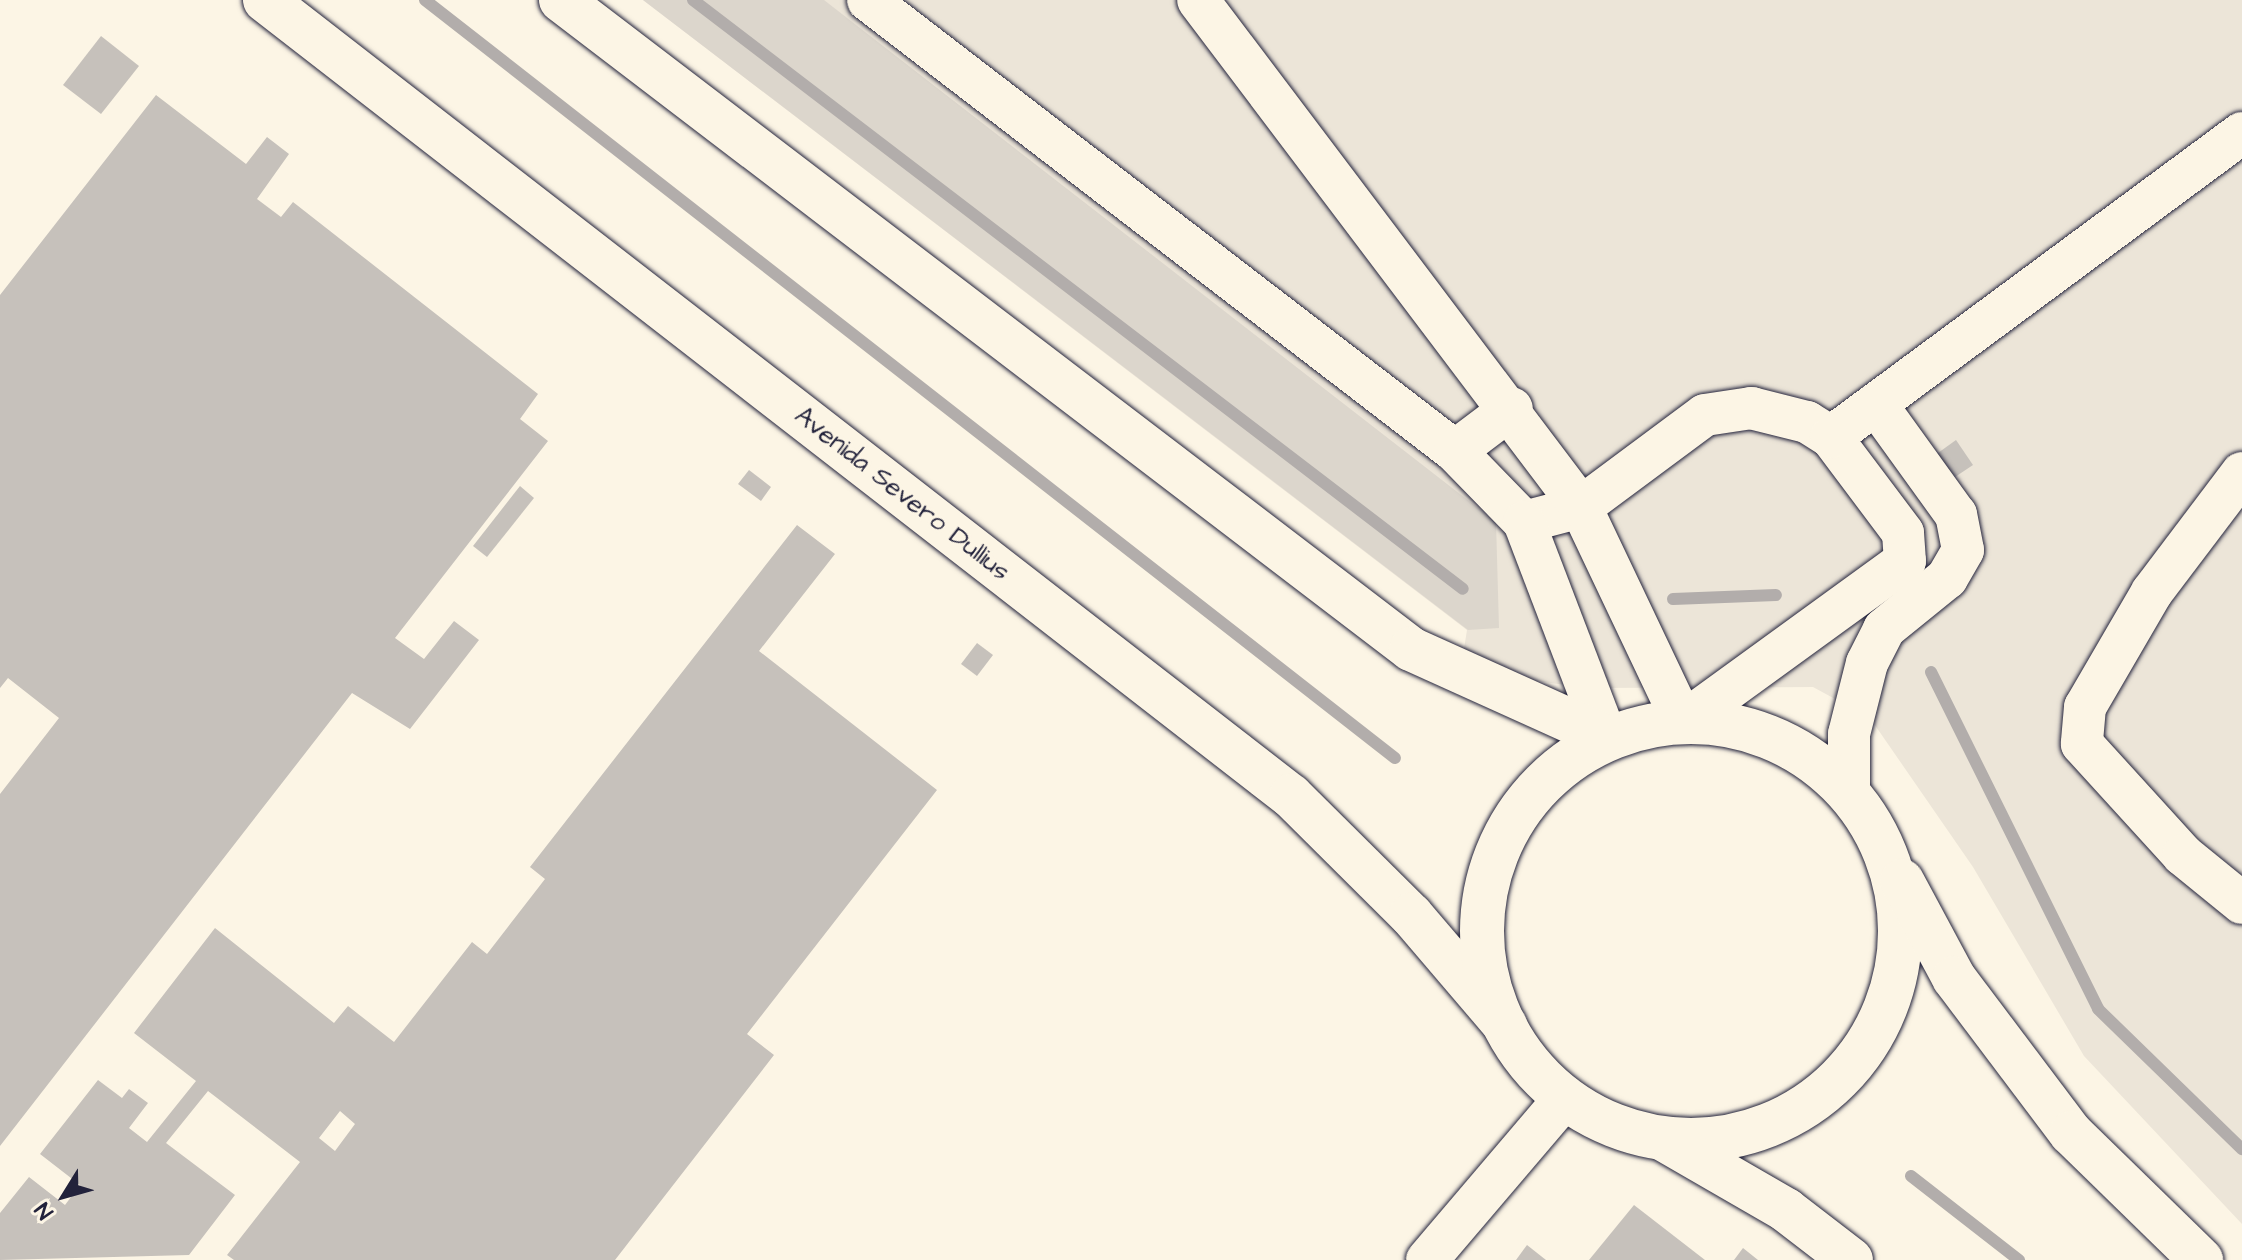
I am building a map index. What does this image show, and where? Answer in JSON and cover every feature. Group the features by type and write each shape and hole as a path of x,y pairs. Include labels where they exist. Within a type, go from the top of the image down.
{"main road":[{"name":"Avenida Severo Dullius","path":"265,0 1291,796 1411,915 1565,1098"},
{"path":"561,0 1411,649 1606,737"},
{"path":"1505,1025 1487,978 1482,928 1489,878 1507,830 1537,788 1606,737 1683,722 1742,727 1799,751 1849,793 1884,848 1954,978 2071,1133 2201,1260"},
{"path":"1663,1139 1716,1139 1767,1127 1815,1101 1855,1063 1884,1015 1900,961 1899,904 1884,848"},
{"path":"1565,1098 1611,1124 1663,1139 1786,1210 1851,1260"}],"street":[{"path":"868,0 1455,451 1524,522 1606,737"},
{"path":"1198,0 1512,408 1581,507 1683,722 1905,561 1903,533 1831,437 1780,412 1705,415 1581,507 1524,522"},
{"path":"1831,437 2242,133"},
{"path":"1849,793 1849,734 1867,663 1884,629 1947,578 1963,550 1956,515 1876,404"},
{"path":"1455,451 1512,408"},
{"path":"2242,473 2152,592 2085,707 2082,744 2183,855 2242,903"},
{"path":"1427,1260 1565,1098"}],"shaded area":[{"path":"643,0 2242,0 2242,1224 2084,1056 1973,867 1870,718 1813,687 1587,688 1514,678 1463,655 1467,630"},
{"path":"643,0 824,0 1496,522 1499,628 1468,630"}],"building":[{"path":"101,36 139,66 101,114 63,85"},
{"path":"156,95 246,164 267,137 289,154 257,199 281,217 293,202 538,394 520,419 548,441 395,638 424,659 454,621 479,640 410,729 352,693 0,1146 0,794 59,718 8,678 0,688 0,295"},
{"path":"1956,440 1973,465 1940,487 1924,463"},
{"path":"749,470 771,487 761,501 738,484"},
{"path":"520,486 534,498 487,557 473,546"},
{"path":"797,525 835,554 759,651 937,790 747,1034 774,1055 615,1260 234,1260 227,1255 300,1162 208,1091 166,1143 235,1195 189,1255 0,1260 0,1213 29,1177 65,1205 80,1185 40,1154 98,1080 122,1098 129,1089 148,1103 129,1128 147,1142 196,1081 134,1033 215,928 334,1023 348,1006 394,1042 472,942 487,954 545,879 530,867","holes":["340,1111 355,1124 335,1151 319,1138"]},
{"path":"977,643 993,655 977,676 961,664"},
{"path":"1634,1205 1705,1260 1589,1260"},
{"path":"1527,1245 1546,1260 1516,1260"},
{"path":"1743,1248 1758,1260 1734,1260"}],"waterway":[{"path":"425,0 1395,758"},
{"path":"693,0 1463,589"},
{"path":"1673,599 1776,595"},
{"path":"1931,672 2098,1009 2242,1149"},
{"path":"1911,1176 2019,1260"}]}
